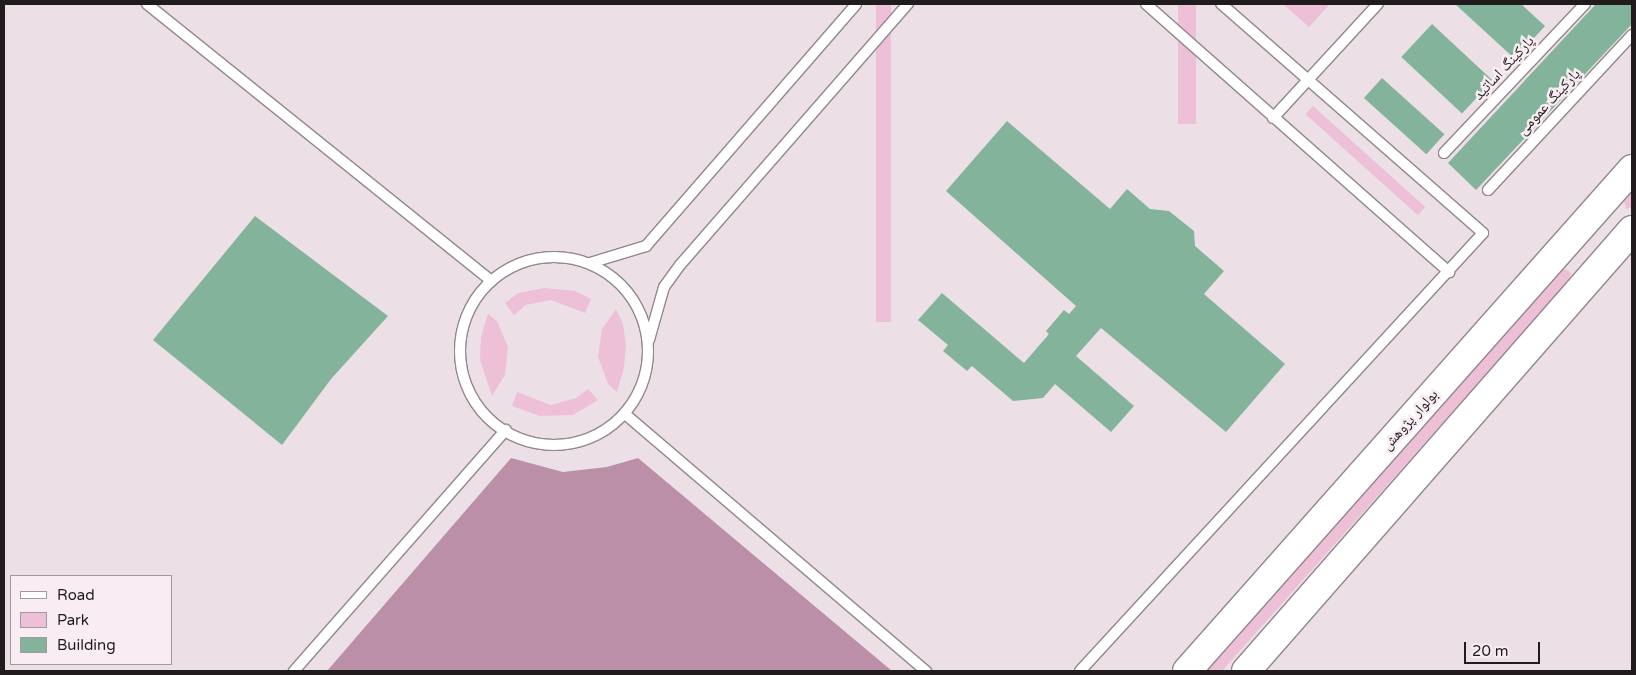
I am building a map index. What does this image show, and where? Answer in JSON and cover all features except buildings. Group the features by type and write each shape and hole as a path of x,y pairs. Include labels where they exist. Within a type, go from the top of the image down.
{"main road":[{"name":"بولوار پژوهش","path":"1187,671 1632,169"},
{"path":"1246,671 1630,233 1597,209"}],"lane":[{"path":"147,4 492,281"},
{"path":"590,263 646,246 856,4"},
{"path":"649,341 641,311 629,292 615,278 590,263 560,256 528,259 500,273 475,298 465,320 459,354 463,380 478,408 495,425 528,442 560,445 583,441 603,432 625,414 641,390 648,363 649,341 664,287 680,266 908,4"},
{"path":"1146,4 1272,118 1449,272"},
{"path":"1080,671 1483,233 1221,4"},
{"path":"1272,118 1378,4"},
{"name":"پارکینگ اساتید","path":"1444,153 1585,4"},
{"name":"پارکینگ عمومی","path":"1488,190 1632,35"},
{"path":"625,414 926,671"},
{"path":"294,671 506,430"}],"green space":[{"path":"876,4 891,4 891,322 876,322"},
{"path":"1178,4 1196,4 1196,124 1178,124"},
{"path":"1283,4 1330,4 1309,27"},
{"path":"1313,106 1425,207 1418,215 1306,114"},
{"path":"1632,190 1632,207 1626,209 1624,200"},
{"path":"1565,269 1571,273 1569,281 1222,671 1200,671 1556,271"},
{"path":"544,288 575,291 591,299 585,313 551,300 526,305 514,315 505,303 518,293"},
{"path":"616,309 623,324 626,345 624,368 617,392 608,384 598,357 602,329"},
{"path":"488,314 497,321 508,347 505,375 492,396 480,360 481,337"},
{"path":"588,389 598,400 573,415 540,416 512,406 517,392 551,405 576,398"}],"shaded area":[{"path":"511,458 563,472 607,467 638,458 892,671 327,671"}]}
